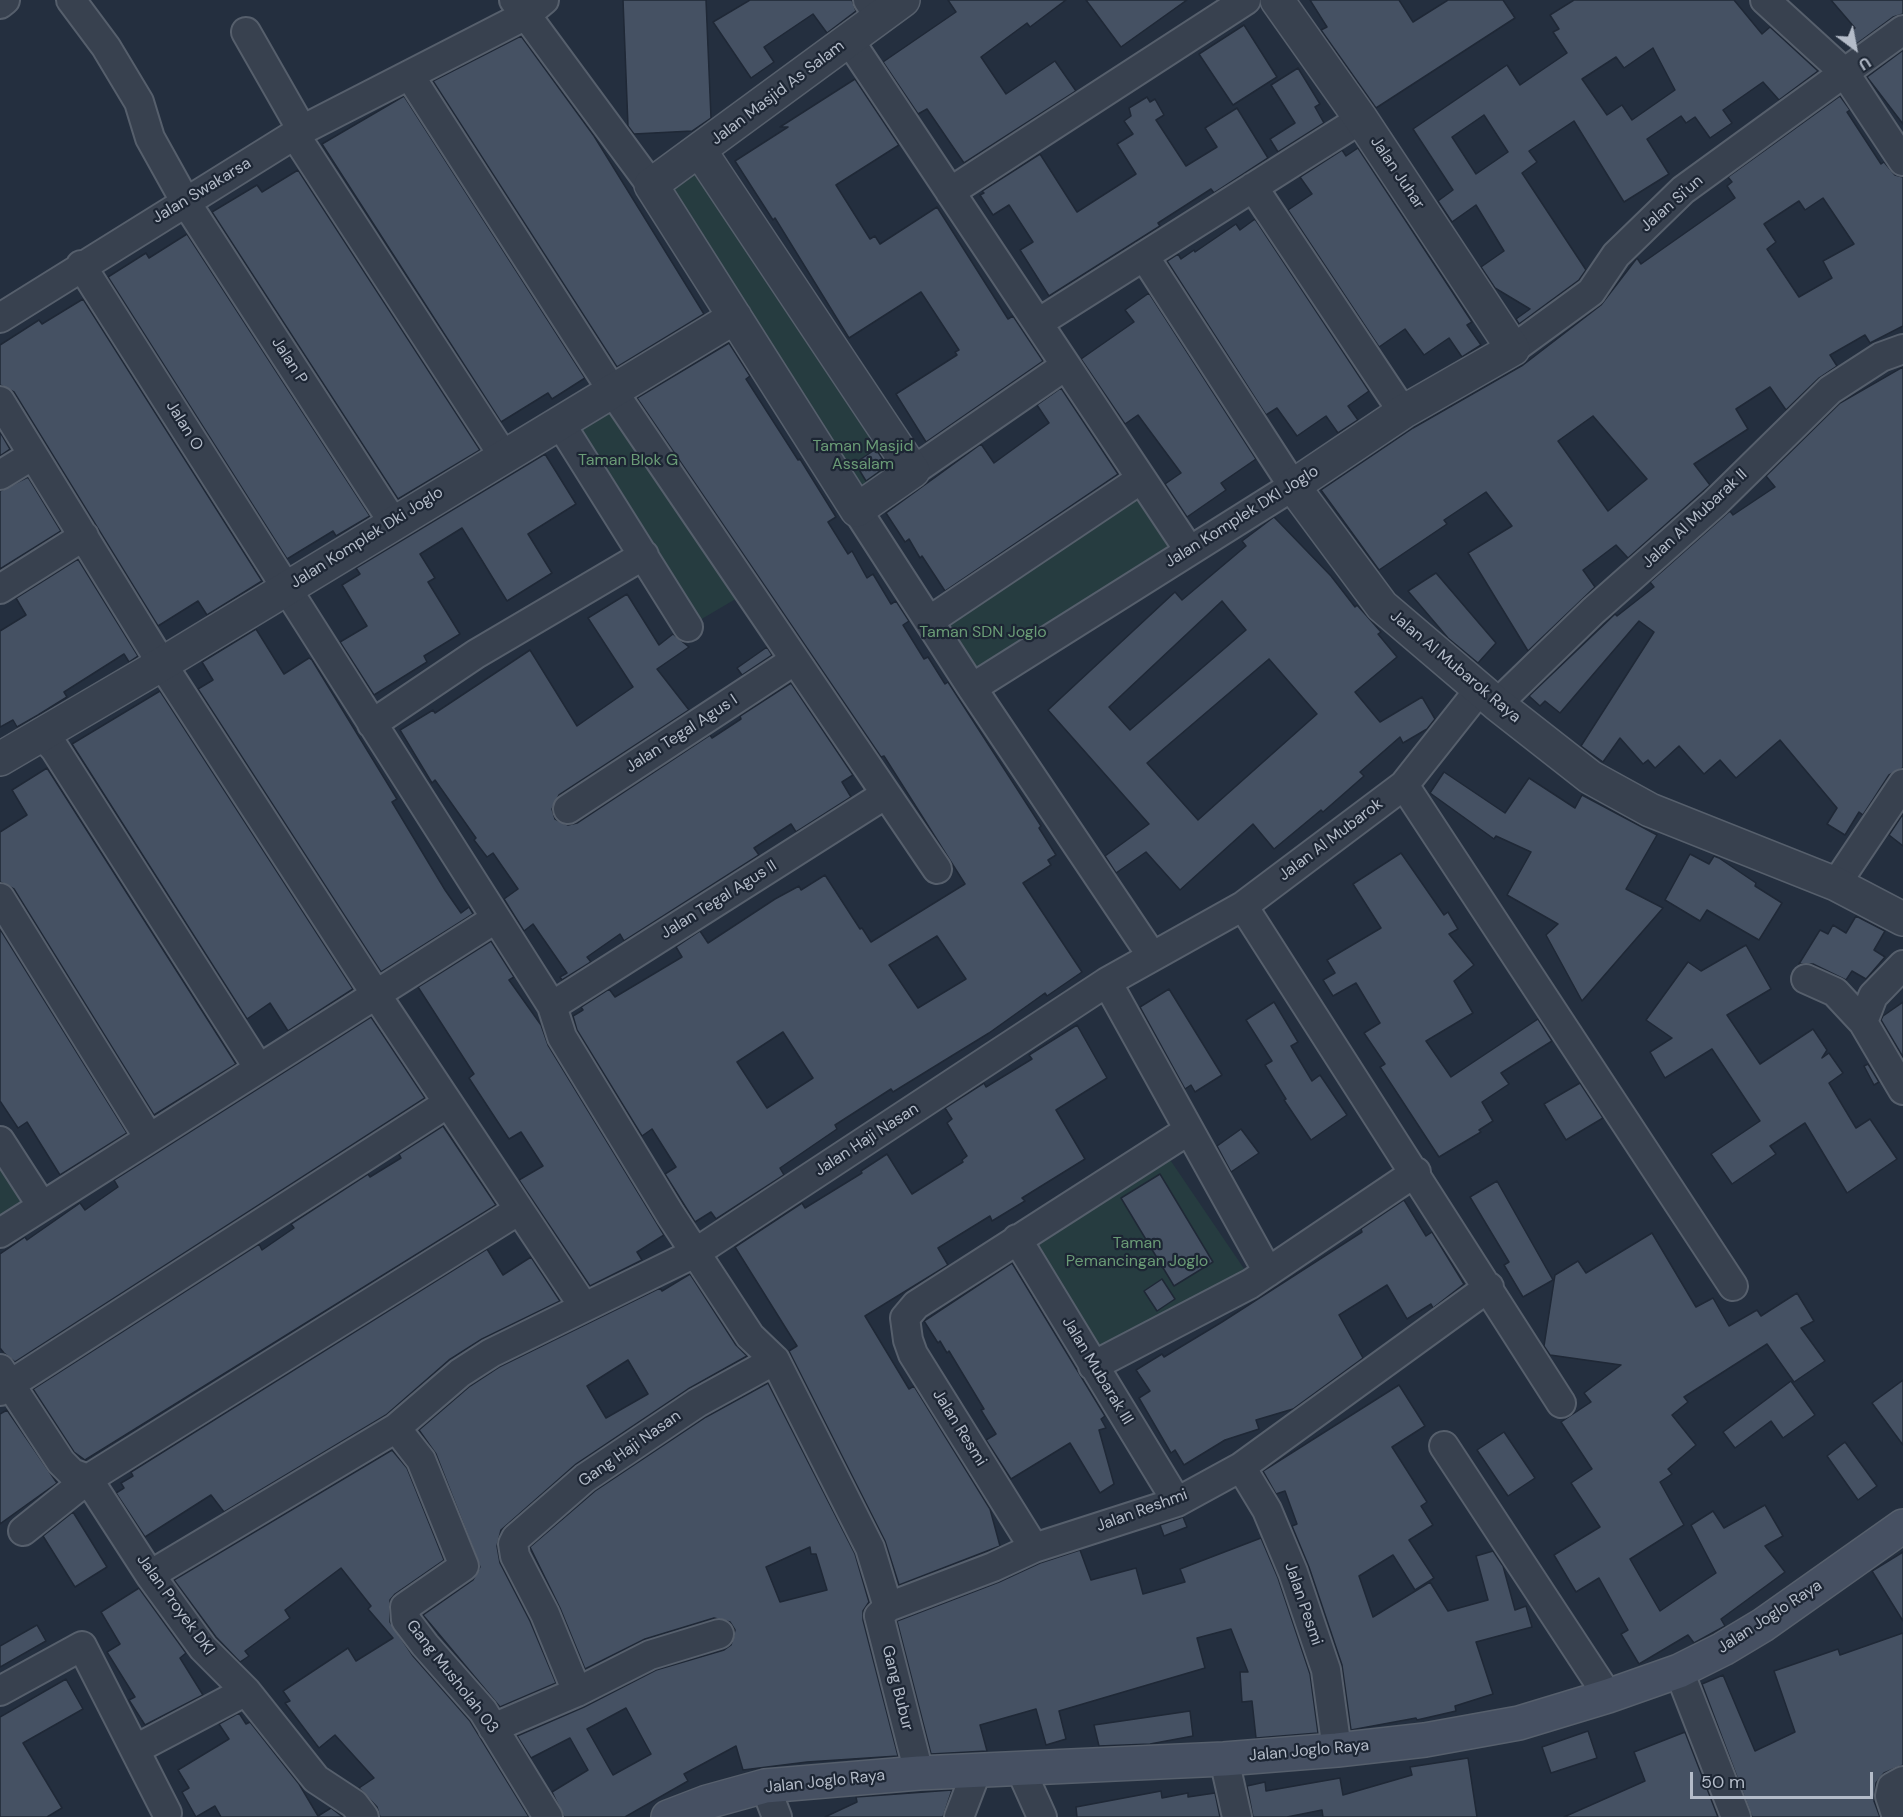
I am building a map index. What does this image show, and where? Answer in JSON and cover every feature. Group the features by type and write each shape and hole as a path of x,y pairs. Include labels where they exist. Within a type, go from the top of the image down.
{"main road":[{"name":"Jalan Joglo Raya","path":"668,1817 707,1802 765,1786 919,1773 1224,1759 1337,1750 1425,1740 1519,1723 1608,1696 1679,1671 1723,1649 1763,1625 1903,1526"}],"street":[{"path":"0,4 5,0"},
{"name":"Jalan P","path":"71,0 106,47 139,102 150,138 185,201 393,522"},
{"path":"950,192 1246,0"},
{"name":"Jalan Juhar","path":"1277,0 1361,119 1513,349"},
{"path":"1765,0 1844,72 1903,161"},
{"path":"528,5 651,185 972,688 1152,956"},
{"name":"Jalan Swakarsa","path":"0,318 81,265 298,132 410,76 528,5"},
{"name":"Jalan Masjid As Salam","path":"651,185 849,40 883,6"},
{"path":"1844,72 1903,30"},
{"path":"246,32 298,132 503,455"},
{"path":"849,40 1189,550"},
{"name":"Jalan Si'un","path":"1513,349 1591,292 1616,255 1683,190 1844,72"},
{"path":"410,76 612,390 937,869"},
{"path":"1038,323 1361,119"},
{"path":"700,151 913,471"},
{"path":"1253,187 1403,412"},
{"name":"Jalan Al Mubarok Raya","path":"1144,256 1293,486 1382,606 1488,696 1590,777 1650,810 1836,885 1903,919"},
{"name":"Jalan O","path":"81,265 552,1006 562,1037 695,1253"},
{"name":"Jalan Komplek Dki Joglo","path":"0,759 162,664 503,455 735,317"},
{"name":"Jalan Komplek DKI Joglo","path":"972,688 1293,486 1403,412 1513,349"},
{"name":"Jalan Al Mubarak II","path":"1488,696 1593,611 1715,503 1830,390 1881,357 1903,349"},
{"path":"857,510 1065,366"},
{"path":"0,400 162,664 377,996 584,1307"},
{"path":"560,423 688,627"},
{"path":"0,475 33,455"},
{"path":"929,621 1141,479"},
{"path":"0,589 84,536"},
{"path":"372,724 476,654 644,555"},
{"name":"Jalan Tegal Agus I","path":"568,809 795,660"},
{"name":"Jalan Al Mubarok","path":"1152,956 1243,906 1404,785 1488,696"},
{"path":"42,733 55,749 258,1067"},
{"path":"1836,885 1903,784"},
{"path":"1404,785 1733,1286"},
{"name":"Jalan Tegal Agus II","path":"552,1006 886,794"},
{"path":"0,898 149,1138"},
{"path":"1243,906 1489,1287 1561,1403"},
{"path":"0,1233 258,1067 377,996 495,919"},
{"name":"Jalan Haji Nasan","path":"150,1575 396,1428 460,1373 491,1353 695,1253 1107,982 1152,956"},
{"path":"1863,1022 1873,996 1903,965"},
{"path":"1806,979 1835,992 1863,1022 1903,1090"},
{"path":"1107,982 1268,1272"},
{"path":"88,1479 72,1473 61,1462 3,1381 448,1103"},
{"path":"1017,1239 1189,1130"},
{"path":"0,1141 42,1206"},
{"path":"1093,1366 1268,1272 1416,1173"},
{"path":"23,1531 88,1479 519,1210"},
{"name":"Jalan Resmi","path":"1017,1239 916,1305 905,1318 913,1354 1034,1548"},
{"name":"Jalan Mubarak III","path":"1017,1239 1177,1502"},
{"path":"695,1253 750,1336 775,1360 866,1539 888,1607"},
{"name":"Jalan Reshmi","path":"888,1607 1034,1548 1177,1502 1241,1467 1489,1287"},
{"name":"Gang Haji Nasan","path":"577,1692 545,1614 515,1556 513,1544 516,1538 585,1478 697,1403 775,1360"},
{"name":"Gang Musholah 03","path":"396,1428 421,1460 462,1554 464,1566 405,1608 406,1620 483,1711 548,1817"},
{"path":"1444,1446 1608,1696"},
{"name":"Jalan Pesmi","path":"1241,1467 1267,1510 1293,1572 1326,1670 1337,1750"},
{"name":"Jalan Proyek DKI","path":"88,1479 150,1575 203,1648 246,1691 316,1779 354,1804 364,1817"},
{"name":"Gang Bubur","path":"888,1607 879,1616 919,1773"},
{"path":"493,1728 577,1692 650,1655 719,1634"},
{"path":"0,1691 82,1646 167,1813"},
{"path":"1679,1671 1736,1817"},
{"path":"136,1749 246,1691"},
{"path":"1224,1759 1237,1817"},
{"path":"1020,1768 1042,1817"},
{"path":"959,1817 977,1770"},
{"path":"1897,1817 1890,1796 1893,1788 1903,1780"},
{"path":"765,1786 777,1817"}],"green space":[{"name":"Taman Masjid Assalam","path":"700,151 913,471 857,510 651,185"},
{"name":"Taman Blok G","path":"628,390 751,590 688,627 563,427"},
{"name":"Taman SDN Joglo","path":"1147,488 1182,540 972,688 929,621"},
{"name":"Taman Pemancingan Joglo","path":"1158,1142 1251,1279 1099,1367 1021,1239"},
{"path":"0,1147 30,1208 0,1227"}],"building":[{"path":"623,0 706,0 711,118 692,131 634,134 628,126"},
{"path":"750,0 852,0 856,11 827,33 813,14 764,47 774,62 751,78 713,22"},
{"path":"948,0 1066,0 1030,27 1027,23 981,57 1006,94 1055,61 1076,91 964,163 927,109 918,114 883,62 956,12"},
{"path":"1086,0 1187,0 1121,47"},
{"path":"1310,0 1399,0 1413,22 1448,0 1503,0 1515,18 1376,108 1321,30 1327,27"},
{"path":"1574,0 1734,0 1762,34 1770,27 1818,71 1779,100 1763,82 1723,110 1732,123 1710,138 1695,117 1686,123 1681,116 1647,139 1669,174 1624,202 1574,121 1529,151 1537,162 1522,173 1586,270 1579,280 1519,324 1516,319 1530,309 1495,288 1481,267 1504,251 1476,205 1452,222 1438,201 1453,190 1413,129 1507,65 1520,85 1567,53 1553,32 1559,29 1550,15","holes":["1653,48 1675,90 1632,120 1622,105 1607,115 1582,79 1616,57 1624,68","1484,115 1508,152 1476,174 1452,137"]},
{"path":"1831,0 1903,0 1903,14 1893,17 1855,45 1847,35 1855,28"},
{"path":"1244,25 1277,77 1233,105 1199,54"},
{"path":"521,36 594,136 704,314 617,367 433,81"},
{"path":"1903,52 1903,124 1867,77"},
{"path":"1298,68 1320,104 1315,107 1324,123 1278,152 1270,139 1295,123 1271,85"},
{"path":"855,79 899,145 836,185 870,239 875,236 880,244 937,207 1008,319 1013,316 1043,361 926,442 896,394 957,355 955,352 959,350 921,292 849,338 775,218 773,220 735,161 788,127 780,127"},
{"path":"404,96 585,378 552,399 548,393 501,422 322,144"},
{"path":"1840,96 1850,110 1847,112 1881,164 1884,162 1895,175 1903,177 1903,326 1870,343 1865,335 1830,355 1837,366 1819,378 1786,410 1770,387 1736,409 1748,429 1694,464 1710,485 1628,558 1616,545 1583,570 1595,587 1528,651 1468,553 1512,526 1486,492 1444,520 1447,524 1379,570 1321,490 1413,428 1523,365 1601,305 1637,258 1641,264 1735,198 1727,186 1732,182 1728,177","holes":["1823,198 1854,244 1823,261 1832,278 1799,297 1767,249 1776,242 1764,224 1799,201 1805,210","1593,416 1647,479 1608,511 1558,441"]},
{"path":"1147,97 1150,102 1155,99 1164,115 1156,120 1186,166 1217,147 1205,128 1237,108 1268,158 1214,193 1211,189 1158,223 1160,226 1049,296 1020,250 1033,242 1009,205 993,215 980,195 984,193 982,191 1040,154 1077,212 1136,174 1117,144 1133,134 1124,121 1131,116 1129,108"},
{"path":"1358,148 1472,322 1467,325 1481,345 1462,357 1449,338 1424,355 1405,329 1379,347 1288,210 1312,194 1300,177 1342,150 1346,156"},
{"path":"298,170 480,450 398,499 212,212 257,185 262,192"},
{"path":"1255,219 1369,391 1348,406 1358,420 1338,433 1326,416 1297,436 1277,408 1266,415 1167,261 1178,254 1181,259 1236,224 1240,230"},
{"path":"187,234 370,516 336,536 333,531 287,559 108,277 146,253 149,258"},
{"path":"1149,293 1256,459 1221,483 1226,490 1187,517 1165,484 1181,473 1138,415 1125,424 1081,359 1134,322 1125,310"},
{"path":"83,299 262,581 207,615 198,601 158,626 14,392 0,385 0,345 39,320 42,324"},
{"path":"729,343 750,376 746,379 836,517 828,522 848,554 852,551 867,578 873,574 891,604 896,601 909,621 903,625 924,659 928,657 945,684 948,682 1041,826 1039,828 1056,855 1048,860 1051,865 1023,883 1082,972 1047,996 1045,993 989,1033 893,1092 891,1089 835,1125 837,1129 780,1168 784,1175 716,1219 711,1212 695,1222 665,1174 676,1167 652,1129 642,1136 577,1030 573,1016 583,1010 581,1007 609,989 615,997 682,957 676,947 700,931 708,943 775,899 799,886 801,890 825,875 871,942 965,884 884,756 881,757 637,398","holes":["937,936 966,979 918,1008 889,965","783,1032 813,1078 767,1108 737,1062"]},
{"path":"1903,367 1903,768 1889,775 1863,815 1859,812 1845,835 1827,824 1837,808 1780,740 1736,778 1720,760 1704,774 1679,746 1655,768 1648,760 1643,764 1620,738 1603,762 1581,746 1654,632 1639,621 1560,713 1545,701 1540,706 1529,696 1615,614 1617,616 1654,587 1650,582 1730,511 1733,515 1775,487 1766,476 1840,403"},
{"path":"1061,388 1118,474 945,591 922,556 920,558 909,539 905,542 886,513 981,444 994,463 1049,423 1037,405"},
{"path":"0,432 10,449 0,456"},
{"path":"876,449 887,466 866,481 855,463"},
{"path":"545,454 576,504 528,534 552,573 507,601 462,528 420,554 435,578 428,582 460,634 424,656 427,662 374,695 340,642 367,626 342,585 360,574 356,568"},
{"path":"28,477 61,531 0,569 0,491"},
{"path":"1274,517 1331,576 1355,607 1357,605 1381,632 1378,634 1397,657 1355,692 1380,722 1422,697 1435,719 1427,729 1403,743 1400,737 1360,772 1364,776 1323,812 1321,810 1274,849 1253,824 1180,890 1146,852 1116,873 1105,856 1149,824 1048,710 1175,592 1182,600 1246,546 1242,541","holes":["1222,601 1246,630 1130,730 1109,707","1269,659 1317,714 1198,820 1147,763"]},
{"path":"78,559 138,656 129,662 124,654 64,692 67,697 38,715 17,727 13,720 0,727 0,631 26,615 16,598"},
{"path":"1436,573 1496,643 1478,663 1448,638 1408,591"},
{"path":"627,594 659,645 673,634 689,647 657,669 689,710 559,795 552,809 555,819 568,825 577,823 710,735 712,738 741,719 740,716 791,683 853,775 842,782 851,797 796,832 791,824 754,848 759,855 624,941 620,934 587,957 591,962 562,980 560,977 567,973 533,924 524,931 504,899 518,889 493,853 487,857 474,840 476,838 435,780 432,783 400,730 433,710 435,713 530,650 577,726 633,687 588,618"},
{"path":"256,629 284,674 309,658 312,660 397,799 392,802 445,890 461,913 469,907 473,914 381,972 198,689 213,680 202,662"},
{"path":"767,647 772,655 742,675 737,668"},
{"path":"160,691 353,989 288,1031 270,1003 247,1019 72,744"},
{"path":"47,768 236,1064 154,1115 14,889 0,882 0,832 27,815 12,790"},
{"path":"1444,772 1505,813 1529,778 1575,808 1582,795 1657,835 1626,889 1663,908 1582,1001 1546,935 1558,924 1507,895 1531,852 1496,836 1494,839 1430,793"},
{"path":"1903,814 1903,846 1889,835"},
{"path":"1401,853 1444,915 1448,912 1458,929 1449,934 1474,965 1454,981 1473,1013 1426,1041 1451,1077 1538,1019 1552,1041 1501,1073 1509,1084 1482,1102 1493,1121 1479,1130 1481,1132 1439,1157 1380,1067 1385,1064 1364,1033 1380,1023 1356,983 1333,996 1323,980 1335,973 1327,960 1381,928 1353,884"},
{"path":"1690,854 1709,864 1714,856 1719,858 1756,883 1755,886 1782,903 1759,940 1707,910 1700,921 1665,900"},
{"path":"1856,916 1885,931 1874,950 1885,957 1866,979 1852,971 1846,980 1813,964 1799,964 1820,930 1828,934 1833,925 1846,933"},
{"path":"0,929 127,1133 60,1175 27,1122 18,1128 0,1101"},
{"path":"491,941 514,977 509,980 541,1025 548,1045 664,1235 637,1252 642,1260 590,1286 519,1180 543,1166 521,1132 509,1139 469,1078 474,1074 418,987"},
{"path":"1746,945 1771,989 1727,1015 1760,1064 1813,1029 1827,1050 1822,1058 1829,1053 1843,1073 1829,1083 1856,1128 1870,1119 1897,1159 1847,1193 1805,1123 1770,1146 1776,1154 1732,1184 1711,1154 1760,1121 1712,1049 1665,1078 1650,1052 1672,1038 1646,1020 1688,962 1701,971"},
{"path":"1169,989 1222,1075 1195,1092 1191,1085 1185,1089 1140,1007"},
{"path":"1274,1002 1298,1042 1291,1046 1312,1081 1320,1075 1347,1115 1311,1140 1284,1100 1286,1099 1265,1065 1272,1061 1246,1020"},
{"path":"1903,1002 1903,1057 1881,1020 1883,1016"},
{"path":"371,1017 425,1098 15,1362 4,1353 0,1348 0,1254 25,1237 27,1240 80,1203 85,1210 118,1187 114,1180"},
{"path":"1077,1025 1107,1078 1056,1110 1085,1159 1022,1198 1025,1201 992,1221 990,1216 938,1248 948,1265 865,1316 909,1389 914,1386 990,1509 1000,1546 899,1585 885,1541 789,1351 797,1346 735,1247 802,1203 805,1208 862,1173 861,1171 887,1154 912,1194 963,1162 962,1160 967,1156 947,1123 952,1119 945,1108 984,1083 986,1087 1032,1059 1029,1055"},
{"path":"1868,1064 1879,1082 1874,1085 1864,1066"},
{"path":"1580,1083 1603,1118 1566,1140 1544,1104"},
{"path":"443,1126 496,1205 85,1460 74,1452 33,1389 259,1244 262,1250 294,1228 291,1224 368,1174 370,1177 401,1158 399,1154"},
{"path":"1241,1129 1259,1153 1231,1172 1217,1146"},
{"path":"1160,1174 1213,1262 1174,1286 1121,1198"},
{"path":"1497,1181 1553,1280 1523,1297 1504,1265 1509,1262 1470,1197"},
{"path":"1404,1200 1426,1236 1432,1232 1464,1284 1433,1308 1431,1304 1407,1319 1387,1285 1339,1315 1363,1358 1293,1409 1256,1420 1259,1429 1225,1440 1184,1465 1175,1450 1171,1453 1139,1398 1150,1391 1136,1370 1162,1354 1164,1357 1222,1322 1362,1232 1361,1229"},
{"path":"1652,1233 1696,1307 1713,1298 1729,1326 1757,1310 1761,1316 1797,1293 1814,1321 1801,1328 1825,1361 1794,1382 1767,1344 1684,1397 1688,1402 1672,1415 1696,1445 1668,1469 1672,1474 1660,1482 1684,1525 1630,1559 1660,1611 1716,1573 1691,1525 1713,1511 1724,1528 1765,1505 1783,1536 1765,1546 1785,1572 1721,1619 1725,1626 1694,1643 1688,1635 1639,1664 1621,1634 1628,1630 1599,1578 1576,1592 1554,1555 1600,1527 1571,1483 1592,1469 1561,1422 1591,1402 1584,1393 1621,1365 1550,1355 1544,1346 1555,1275 1578,1261 1586,1273"},
{"path":"487,1249 503,1275 531,1257 560,1301 482,1339 449,1360 386,1415 224,1512 211,1495 145,1537 116,1493 124,1488 121,1483 133,1476 131,1472"},
{"path":"1012,1263 1105,1416 1101,1419 1106,1428 1099,1430 1114,1484 1100,1493 1070,1443 1011,1479 986,1440 996,1434 981,1410 984,1409 949,1351 947,1353 940,1341 938,1343 924,1321"},
{"path":"690,1274 736,1345 747,1356 688,1389 576,1464 501,1530 497,1546 500,1563 530,1621 556,1683 500,1707 423,1615 473,1580 480,1567 436,1454 419,1430 470,1386 499,1367 660,1288 662,1291","holes":["628,1360 648,1394 606,1418 587,1386"]},
{"path":"1162,1279 1175,1299 1157,1311 1144,1291"},
{"path":"1903,1380 1903,1445 1872,1403"},
{"path":"1791,1381 1815,1415 1783,1438 1771,1421 1735,1448 1723,1432"},
{"path":"768,1383 855,1554 869,1602 863,1611 863,1620 898,1756 807,1762 743,1770 736,1746 684,1774 688,1781 625,1817 564,1817 552,1792 588,1770 570,1738 531,1758 517,1736 584,1707 656,1670 724,1650 731,1645 735,1630 730,1622 714,1618 645,1639 585,1669 560,1608 530,1547 595,1491 706,1417","holes":["810,1547 811,1554 816,1554 827,1590 780,1602 766,1567","626,1708 651,1754 613,1775 587,1729"]},
{"path":"1399,1385 1425,1426 1392,1447 1427,1502 1421,1506 1433,1525 1409,1540 1434,1578 1415,1590 1393,1555 1359,1576 1373,1617 1430,1582 1448,1611 1488,1600 1476,1556 1493,1551 1503,1566 1515,1610 1526,1606 1532,1627 1476,1642 1493,1694 1455,1706 1456,1711 1417,1720 1416,1718 1351,1730 1342,1665 1309,1567 1292,1526 1297,1524 1285,1491 1276,1494 1263,1471"},
{"path":"7,1410 57,1483 0,1524 0,1414"},
{"path":"1504,1432 1535,1478 1508,1496 1477,1450"},
{"path":"1845,1442 1877,1486 1858,1500 1827,1456"},
{"path":"392,1450 407,1468 444,1560 395,1594 390,1600 390,1622 413,1656 470,1721 529,1817 380,1817 377,1807 359,1788 374,1778 335,1735 319,1748 285,1703 290,1701 283,1691 348,1648 356,1661 393,1638 368,1609 371,1606 341,1568 285,1610 290,1618 245,1651 249,1656 240,1662 216,1637 174,1580"},
{"path":"73,1512 107,1567 75,1587 43,1536"},
{"path":"1183,1517 1187,1527 1164,1536 1160,1525"},
{"path":"1261,1538 1278,1578 1310,1674 1318,1733 1256,1738 1252,1701 1242,1702 1240,1672 1248,1672 1231,1629 1197,1638 1205,1668 1059,1711 1066,1739 1046,1745 1036,1709 980,1725 987,1751 931,1754 897,1621 999,1582 1040,1563 1080,1550 1091,1580 1136,1568 1143,1594 1185,1582 1180,1569"},
{"path":"1903,1552 1903,1621 1872,1571"},
{"path":"139,1588 186,1653 180,1658 203,1695 145,1725 129,1700 135,1697 107,1652 120,1644 101,1612"},
{"path":"37,1625 46,1641 0,1667 0,1646"},
{"path":"1903,1633 1903,1765 1884,1773 1876,1783 1874,1801 1880,1817 1752,1817 1702,1684 1723,1675 1755,1751 1795,1732 1774,1671 1838,1649 1840,1655"},
{"path":"66,1679 83,1709 23,1743 62,1808 47,1817 0,1817 0,1717"},
{"path":"1190,1711 1193,1736 1150,1744 1099,1746 1094,1725"},
{"path":"239,1713 246,1724 250,1722 299,1784 318,1816 331,1808 343,1817 221,1817 215,1806 196,1817 182,1792 189,1788 178,1770 229,1739 219,1724"},
{"path":"1588,1731 1597,1758 1551,1773 1542,1747"},
{"path":"1685,1732 1718,1817 1564,1817 1645,1781 1634,1752"},
{"path":"1468,1758 1477,1817 1323,1817 1322,1810 1287,1817 1253,1817 1247,1786 1265,1782 1266,1791 1340,1778 1343,1795 1412,1775 1410,1767"},
{"path":"952,1790 943,1817 825,1817 857,1802 856,1797"},
{"path":"1161,1791 1162,1798 1188,1793 1188,1797 1215,1793 1220,1817 1077,1817 1076,1807"}]}
